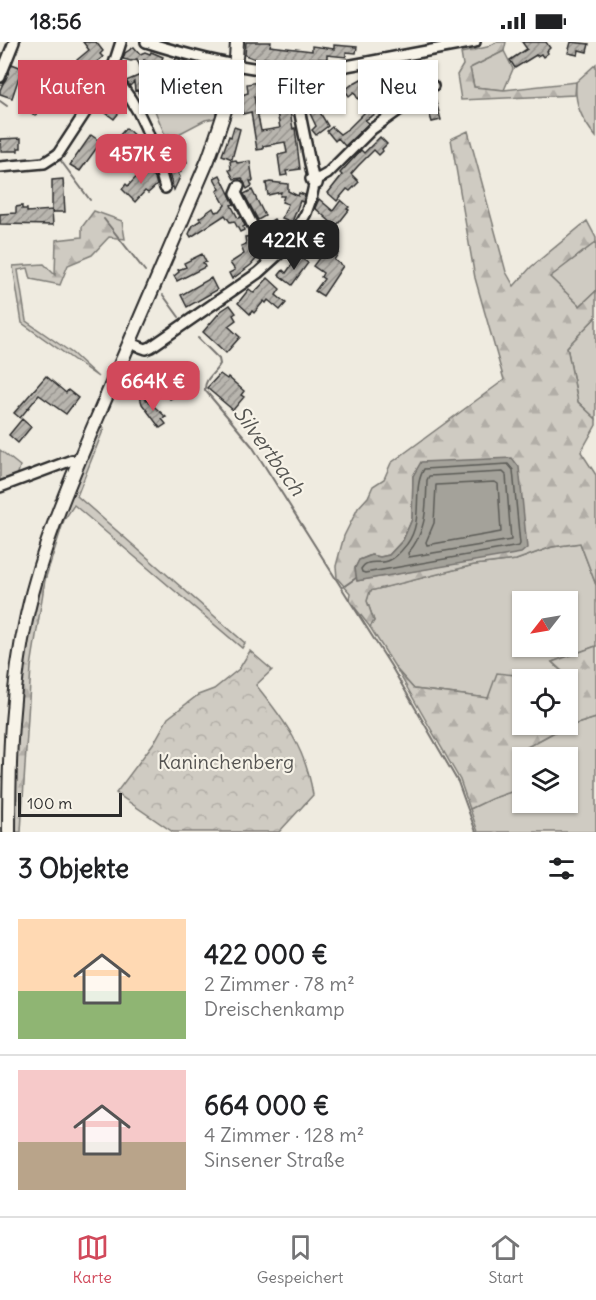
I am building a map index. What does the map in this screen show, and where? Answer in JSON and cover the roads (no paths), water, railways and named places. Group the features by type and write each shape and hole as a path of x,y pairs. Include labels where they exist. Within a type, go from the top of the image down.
{"main road":[{"path":"236,60 237,42"},
{"path":"9,832 11,713 26,616 49,535 208,160 225,114"}],"street":[{"path":"0,77 14,42"},
{"path":"115,60 121,42"},
{"path":"146,42 212,60"},
{"path":"346,67 476,42"},
{"path":"127,92 142,117 153,144 165,188"},
{"path":"0,167 44,163 58,154 84,114"},
{"path":"129,343 146,349 160,343 268,264 284,248 296,231 312,199 315,181 300,114"},
{"path":"315,181 327,174 372,129 393,114"},
{"path":"239,186 236,193 257,230 268,264"},
{"path":"0,486 72,460 78,463"}],"water":[{"path":"512,458 519,467 527,548 521,553 357,581 355,568 359,560 372,555 380,557 389,555 403,540 412,519 413,476 421,462"}],"waterway":[{"name":"Silvertbach","path":"0,101 7,106"},
{"name":"Silvertbach","path":"61,161 90,200"},
{"name":"Silvertbach","path":"104,219 145,271"},
{"name":"Silvertbach","path":"163,295 179,317"},
{"name":"Silvertbach","path":"198,338 219,359 220,364 208,379 205,390 252,446 391,666 458,782 476,832"},
{"name":"Silvertbach","path":"343,587 356,578"}],"park label":[{"name":"Kaninchenberg","path":"226,762"}]}
